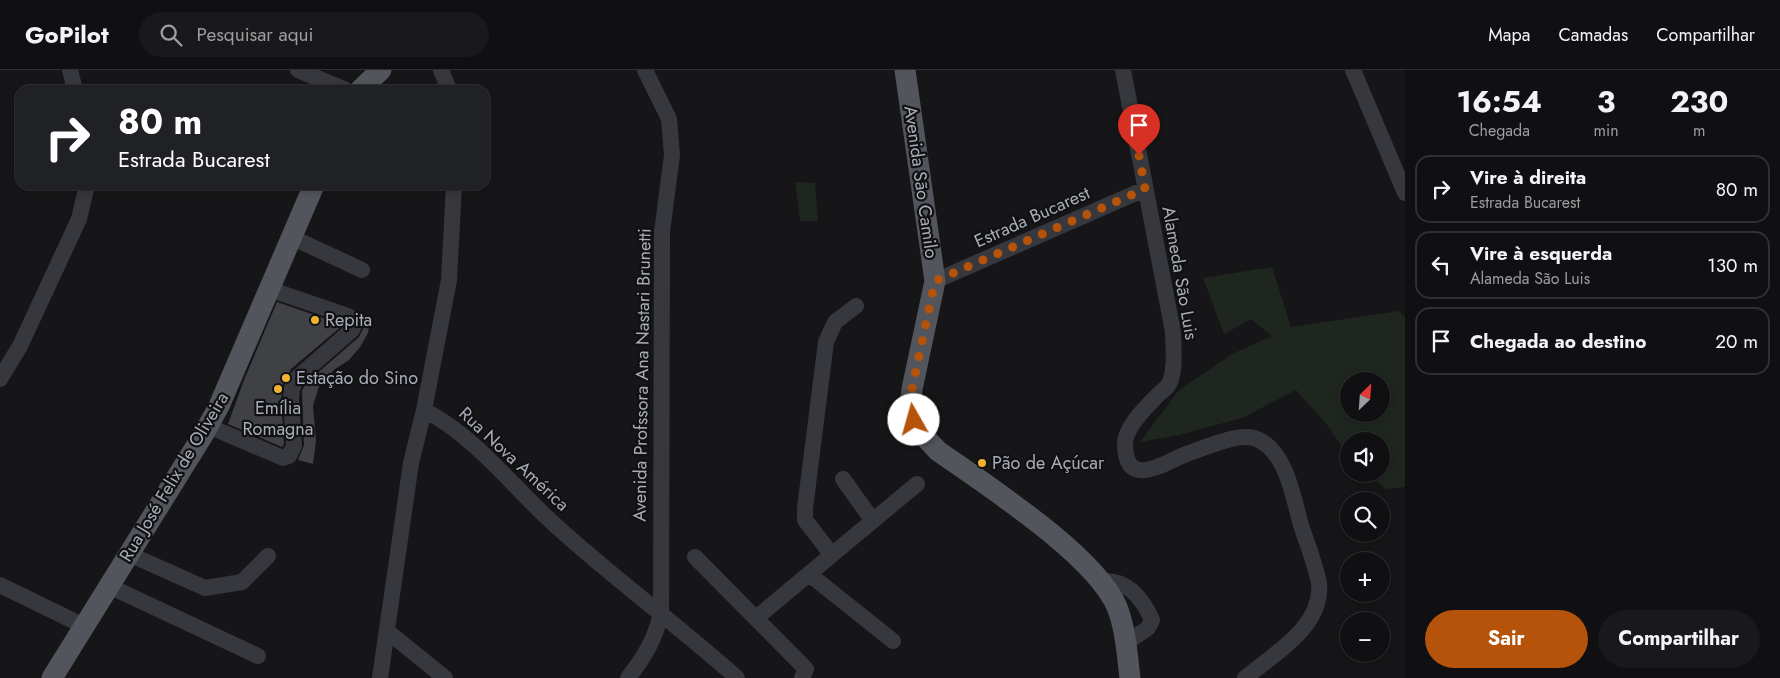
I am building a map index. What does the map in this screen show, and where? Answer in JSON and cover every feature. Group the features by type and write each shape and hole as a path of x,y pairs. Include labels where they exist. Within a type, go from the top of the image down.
{"main road":[{"path":"365,85 381,70"},
{"name":"Avenida São Camilo","path":"905,70 935,281 912,389 910,404 914,420 925,437 938,451 1050,533 1082,561 1100,582 1116,606 1123,624 1130,678"},
{"name":"Rua José Felix de Oliveira","path":"52,678 208,426 235,372 312,190"}],"street":[{"path":"70,70 74,85"},
{"path":"298,70 334,85"},
{"path":"441,70 447,85"},
{"name":"Avenida Profssora Ana Nastari Brunetti","path":"628,678 645,656 655,638 662,614 662,232 672,155 669,119 645,70"},
{"name":"Alameda São Luis","path":"1123,70 1173,332 1174,363 1168,387 1156,397 1140,416 1126,437 1125,445 1129,463 1137,470 1157,469 1184,455 1226,441 1247,437 1259,440 1275,454 1287,474 1319,583 1319,599 1310,620 1300,632 1245,678"},
{"path":"1353,70 1405,193"},
{"name":"Estrada Bucarest","path":"935,281 1145,189"},
{"path":"0,379 20,346 79,219 85,190"},
{"path":"380,678 410,463 424,410 449,280 454,190"},
{"path":"291,237 362,270"},
{"path":"208,426 283,458 289,456 294,446 292,388 298,377 352,330 355,324 353,319 348,316 269,289"},
{"path":"832,554 805,520 805,508 826,342 835,322 856,306"},
{"name":"Rua Nova América","path":"424,410 442,419 473,444 554,524 691,636 737,678"},
{"path":"843,479 873,521"},
{"path":"756,618 917,484"},
{"path":"129,554 205,588 242,582 268,556"},
{"path":"695,556 806,669 802,678"},
{"path":"809,574 893,640"},
{"path":"1100,582 1110,580 1130,588 1146,604 1152,620 1148,628 1126,642"},
{"path":"0,585 84,626"},
{"path":"109,586 258,656"},
{"path":"386,631 445,678"}],"shaded area":[{"path":"795,182 815,183 818,221 800,221"},
{"path":"1272,267 1291,327 1399,311 1405,317 1405,487 1386,489 1377,482 1390,482 1390,432 1340,432 1340,444 1328,426 1296,390 1242,418 1179,435 1140,442 1178,391 1232,354 1272,336 1251,319 1224,334 1203,278"}],"building":[{"path":"277,302 343,325 291,369 283,383 281,399 284,444 282,447 228,424 244,380"},
{"path":"363,318 370,320 368,333 360,347 349,360 335,369 319,386 313,406 316,441 313,464 298,460 304,445 302,391 306,383 359,337 365,325"}],"place":[{"name":"Repita","path":"315,320"},
{"name":"Estação do Sino","path":"286,378"},
{"name":"Emília Romagna","path":"278,389"},
{"name":"Pão de Açúcar","path":"982,463"}],"route":[{"path":"914,420 910,404 912,389 935,281 1145,189 1139,155"}]}
